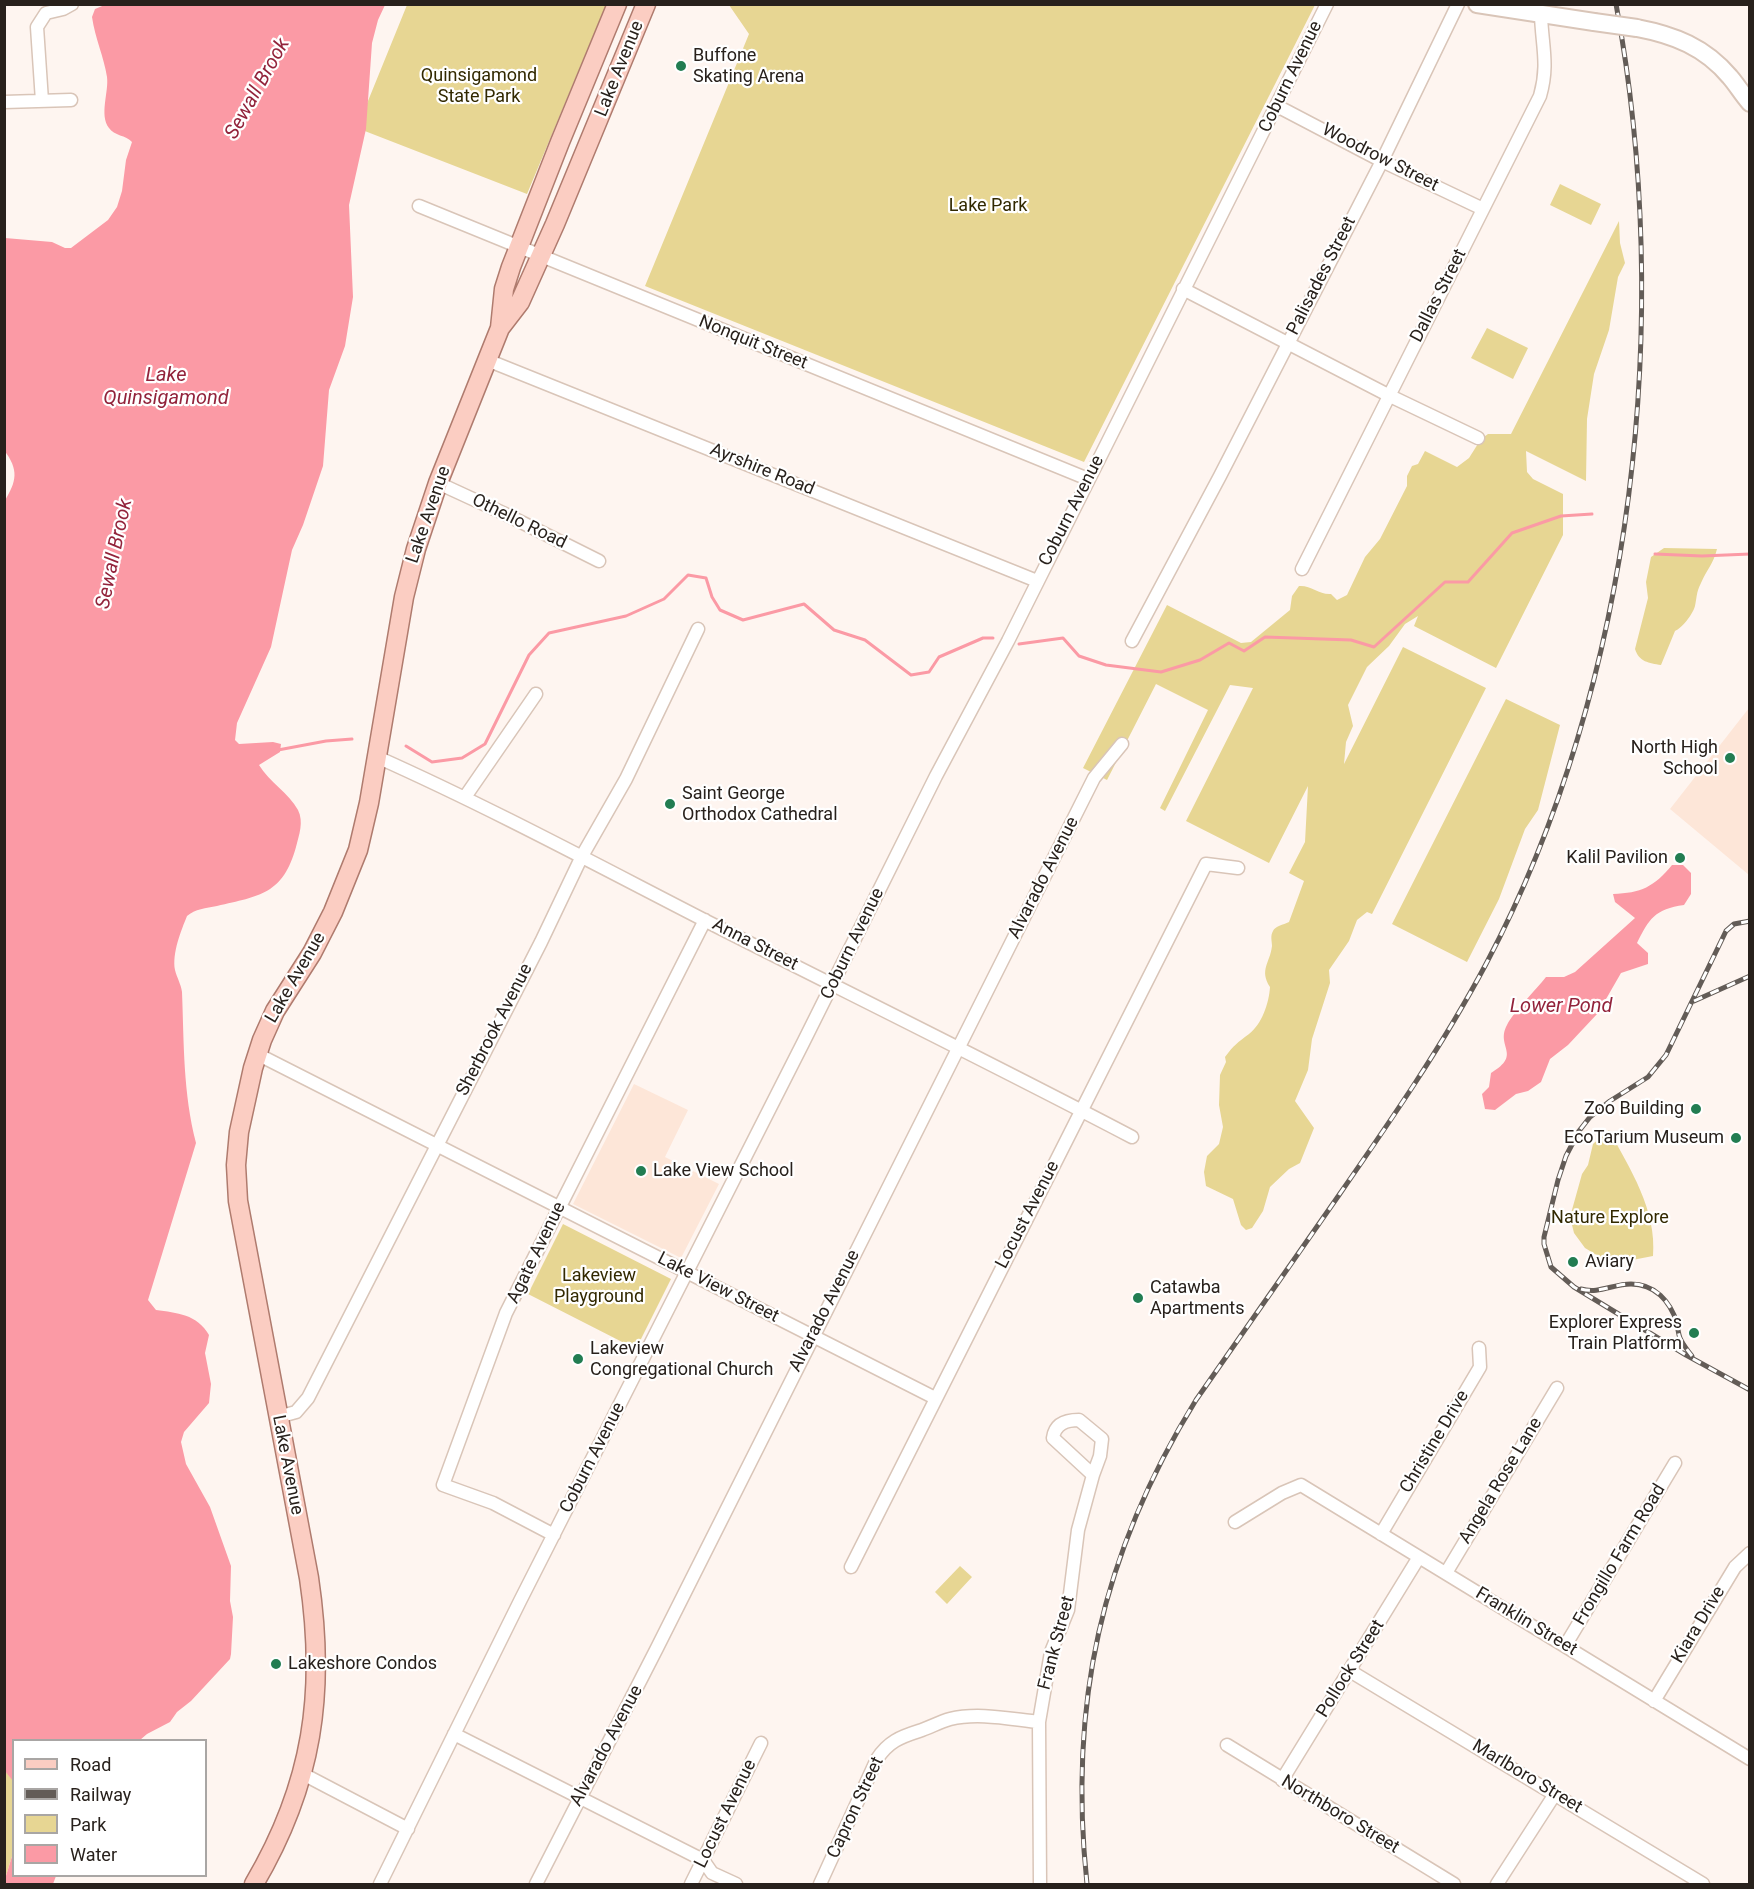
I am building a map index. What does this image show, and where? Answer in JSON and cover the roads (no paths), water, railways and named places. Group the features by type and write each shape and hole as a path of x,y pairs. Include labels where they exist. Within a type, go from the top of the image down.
{"main road":[{"name":"Lake Avenue","path":"500,328 504,289 560,142 617,4"},
{"name":"Lake Avenue","path":"254,1884 281,1834 303,1774 311,1736 315,1699 315,1628 309,1578 237,1201 236,1165 239,1132 248,1087 257,1054 275,1011 312,953 346,881 362,833 404,597 416,549 438,483 500,328 520,302 574,182 646,4"},
{"path":"1477,4 1637,28 1671,36 1698,49 1723,69 1748,99"}],"street":[{"path":"42,101 37,27 46,13 72,4"},
{"name":"Coburn Avenue","path":"380,1884 936,776 1277,106 1326,4"},
{"name":"Palisades Street","path":"1132,641 1220,476 1382,161 1458,4"},
{"name":"Dallas Street","path":"1302,569 1542,88 1546,60 1541,15"},
{"path":"4,102 71,100"},
{"name":"Woodrow Street","path":"1277,106 1382,161 1483,209"},
{"name":"Nonquit Street","path":"418,206 1088,479"},
{"path":"1183,289 1388,395 1478,438"},
{"name":"Ayrshire Road","path":"487,360 1037,581"},
{"name":"Othello Road","path":"438,483 599,561"},
{"name":"Sherbrook Avenue","path":"278,1417 296,1412 308,1398 541,942 582,856 626,779 698,629"},
{"path":"465,796 536,694"},
{"name":"Alvarado Avenue","path":"536,1884 648,1667 1094,778 1122,744"},
{"name":"Anna Street","path":"377,757 465,796 1132,1137"},
{"name":"Locust Avenue","path":"851,1567 1206,864 1238,868"},
{"name":"Agate Avenue","path":"554,1535 493,1503 443,1485 506,1313 705,920"},
{"path":"257,1054 436,1144"},
{"name":"Lake View Street","path":"436,1144 935,1398"},
{"name":"Christine Drive","path":"1381,1534 1480,1367 1479,1348"},
{"name":"Angela Rose Lane","path":"1446,1573 1557,1388"},
{"name":"Frank Street","path":"1040,1884 1039,1722 1051,1652 1068,1610 1078,1530 1100,1456 1102,1439 1079,1420 1068,1420 1058,1425 1053,1438 1093,1474"},
{"name":"Frongillo Farm Road","path":"1565,1646 1675,1463"},
{"name":"Franklin Street","path":"1235,1522 1282,1493 1301,1485 1749,1759"},
{"name":"Kiara Drive","path":"1654,1701 1735,1567 1749,1553"},
{"name":"Pollock Street","path":"1282,1780 1419,1557"},
{"name":"Marlboro Street","path":"1350,1671 1703,1884"},
{"name":"Capron Street","path":"820,1884 877,1759 892,1742 940,1722 959,1718 977,1716 1039,1722"},
{"path":"454,1734 703,1860 712,1873 736,1884"},
{"name":"Locust Avenue","path":"692,1884 760,1743"},
{"name":"Northboro Street","path":"1227,1745 1454,1884"},
{"path":"303,1774 408,1829"},
{"path":"1497,1884 1555,1794"}],"water":[{"name":"Lake Quinsigamond","path":"107,4 385,5 372,43 366,129 349,205 353,297 345,346 329,390 323,466 292,550 271,647 237,723 235,740 239,744 273,742 281,744 280,752 259,765 290,798 298,810 301,819 300,833 291,863 277,884 246,899 197,910 187,916 174,963 182,992 186,1087 196,1143 148,1300 156,1310 186,1316 199,1323 209,1335 205,1353 211,1384 209,1403 184,1432 181,1442 186,1464 210,1507 231,1566 230,1601 233,1617 230,1659 191,1701 177,1712 170,1722 141,1739 12,1739 12,1780 4,1770 4,502 14,482 14,470 4,450 5,238 52,242 65,248 71,248 108,220 117,207 132,142 111,131 106,123 104,110 107,77 92,17 95,9"},
{"name":"Lower Pond","path":"1672,865 1683,865 1691,873 1691,894 1684,905 1660,912 1645,927 1637,943 1648,953 1648,964 1621,973 1598,1013 1568,1045 1550,1059 1541,1082 1528,1091 1516,1094 1495,1110 1485,1109 1482,1094 1489,1087 1491,1073 1505,1061 1507,1055 1504,1033 1515,1013 1546,977 1564,977 1575,972 1635,918 1615,902 1613,894 1632,892 1653,884"},
{"path":"12,1856 12,1877 56,1877 53,1884 5,1884"}],"waterway":[{"path":"1019,644 1063,638 1079,656 1106,665 1161,672 1200,660 1229,643 1244,651 1265,637 1351,640 1374,647 1445,582 1468,582 1512,533 1561,516 1592,514"},
{"path":"1655,554 1702,556 1750,554"},
{"path":"406,746 432,762 462,758 485,744 529,655 549,633 626,616 664,599 688,575 706,578 712,597 720,610 743,620 804,604 834,630 865,640 911,675 929,672 939,657 983,638 993,638"},
{"path":"278,750 326,741 352,739"}],"railway":[{"path":"1087,1884 1082,1818 1083,1755 1088,1693 1099,1633 1115,1574 1136,1515 1163,1458 1196,1400 1397,1110 1469,994 1486,964 1537,855 1577,739 1608,619 1629,496 1640,371 1641,246 1633,123 1616,4"},
{"path":"1750,921 1734,924 1726,931 1666,1055 1648,1077 1610,1101 1590,1117 1579,1131 1566,1156 1558,1180 1544,1237 1551,1267 1574,1287 1686,1355 1750,1390"},
{"path":"1694,1001 1750,976"},
{"path":"1581,1289 1600,1290 1631,1284 1654,1291 1666,1301 1674,1315 1680,1338 1692,1356"}],"place":[{"name":"Buffone Skating Arena","path":"681,66"},
{"name":"North High School","path":"1730,758"},
{"name":"Saint George Orthodox Cathedral","path":"670,804"},
{"name":"Kalil Pavilion","path":"1680,858"},
{"name":"Zoo Building","path":"1696,1109"},
{"name":"EcoTarium Museum","path":"1736,1138"},
{"name":"Lake View School","path":"641,1171"},
{"name":"Aviary","path":"1573,1262"},
{"name":"Catawba Apartments","path":"1138,1298"},
{"name":"Explorer Express Train Platform","path":"1694,1333"},
{"name":"Lakeview Congregational Church","path":"578,1359"},
{"name":"Lakeshore Condos","path":"276,1664"}],"park label":[{"name":"Quinsigamond State Park","path":"479,86"},
{"name":"Lake Park","path":"988,206"},
{"name":"Nature Explore","path":"1610,1218"},
{"name":"Lakeview Playground","path":"599,1286"}],"water label":[{"name":"Sewall Brook","path":"258,89"},
{"name":"Sewall Brook","path":"115,554"}]}
